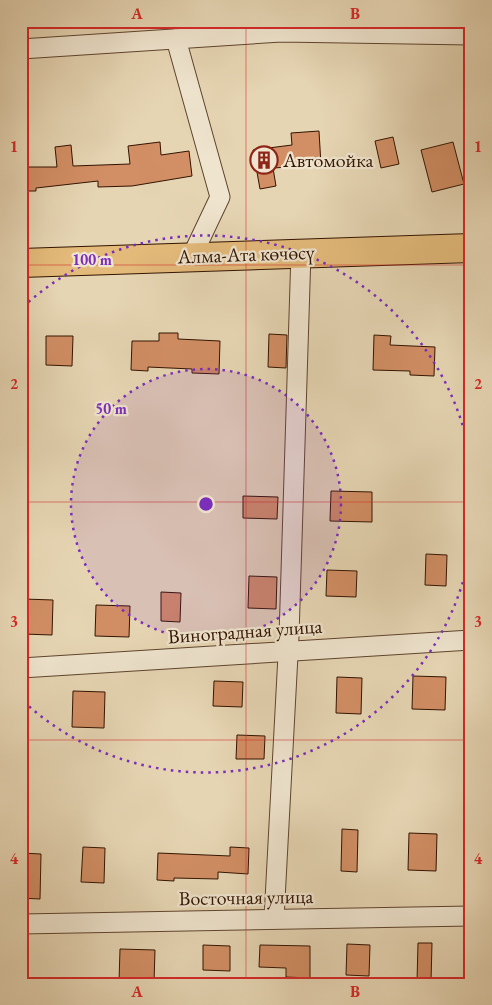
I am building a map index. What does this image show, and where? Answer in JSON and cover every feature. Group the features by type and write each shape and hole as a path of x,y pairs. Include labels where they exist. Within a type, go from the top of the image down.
{"highway":[{"name":"Алма-Ата көчөсү","path":"21,263 301,252 471,248"}],"street":[{"path":"21,49 281,32 471,35"},
{"path":"176,39 220,197 192,256"},
{"path":"274,919 288,651 301,252"},
{"name":"Виноградная улица","path":"21,668 471,640"},
{"name":"Восточная улица","path":"21,924 471,916"}],"building":[{"path":"319,131 321,165 273,168 276,186 260,189 253,150 292,145 291,133"},
{"path":"393,137 399,164 381,168 375,141"},
{"path":"160,142 161,155 189,151 192,176 132,186 98,187 98,181 36,188 36,191 21,191 21,167 57,167 55,147 71,145 73,166 130,164 128,146"},
{"path":"453,142 464,184 432,192 421,150"},
{"path":"159,333 178,333 178,339 220,341 219,374 192,373 192,369 148,367 148,371 131,370 132,341 159,341"},
{"path":"269,334 287,335 286,368 268,367"},
{"path":"374,335 391,336 390,345 435,347 434,376 410,375 410,371 373,370"},
{"path":"46,336 73,336 72,366 46,365"},
{"path":"331,491 372,492 372,522 330,521"},
{"path":"243,496 278,497 277,519 243,518"},
{"path":"426,554 447,555 446,586 425,585"},
{"path":"327,570 357,571 356,597 326,596"},
{"path":"249,576 277,577 276,609 248,608"},
{"path":"161,592 181,593 180,622 161,621"},
{"path":"24,599 53,600 52,635 23,634"},
{"path":"96,605 130,606 129,637 95,636"},
{"path":"413,676 446,677 445,710 412,709"},
{"path":"337,677 362,678 361,714 336,713"},
{"path":"214,681 243,682 242,707 213,706"},
{"path":"73,691 105,692 104,728 72,727"},
{"path":"237,735 265,736 264,759 236,759"},
{"path":"342,829 358,830 357,872 341,871"},
{"path":"409,833 437,834 436,871 408,870"},
{"path":"83,847 105,848 104,883 81,882"},
{"path":"230,847 249,848 248,874 218,872 218,879 174,878 174,881 157,880 158,853 230,856"},
{"path":"21,853 41,854 40,899 21,898"},
{"path":"418,943 432,943 431,982 417,982"},
{"path":"347,944 370,945 369,976 346,975"},
{"path":"203,945 230,946 230,971 203,970"},
{"path":"260,945 310,946 310,978 286,977 286,968 259,967"},
{"path":"120,949 155,950 154,983 119,982"}],"place":[{"name":"Автомойка","path":"264,160"}]}
